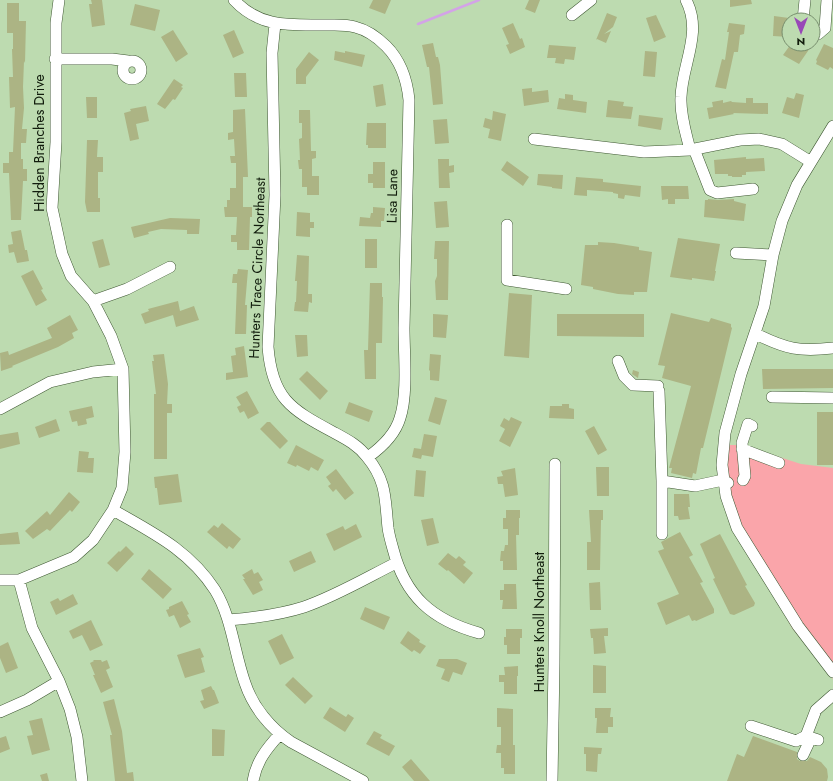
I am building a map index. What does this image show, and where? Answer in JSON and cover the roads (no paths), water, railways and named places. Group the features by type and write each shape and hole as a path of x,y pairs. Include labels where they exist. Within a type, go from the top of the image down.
{"street":[{"name":"Hidden Branches Drive","path":"0,580 20,580 74,557 93,540 113,510 122,488 125,452 123,369 111,336 92,301 71,276 62,254 52,208 56,142 55,59 58,0"},
{"name":"Lisa Lane","path":"234,0 241,7 258,18 275,24 339,25 364,30 379,39 392,52 402,67 408,84 409,100 404,402 400,419 393,433 382,447 368,457"},
{"path":"572,15 591,0"},
{"path":"686,0 692,17 693,29 692,41 683,79 681,98 682,118 692,149 710,190 717,192 753,189"},
{"path":"803,12 804,0"},
{"path":"826,0 829,31"},
{"name":"Hunters Trace Circle Northeast","path":"275,24 272,53 275,195 268,347 269,366 272,377 278,388 293,408 306,417 350,441 368,457 378,473 384,488 388,531 396,563 408,587 428,608 451,623 479,632"},
{"path":"55,59 112,59 128,62"},
{"path":"831,133 797,185 782,221 764,306 756,334 741,374 725,433 723,449 726,496 737,528 798,626 833,672"},
{"path":"534,139 644,152 692,149 740,140 759,139 782,144 811,162"},
{"path":"507,225 507,280 566,289"},
{"path":"736,253 774,255"},
{"path":"92,301 127,289 170,267"},
{"path":"756,334 786,347 800,350 833,348"},
{"path":"618,361 624,376 633,386 658,389 662,481 662,534"},
{"path":"0,409 50,382 93,372 123,369"},
{"path":"772,397 833,398"},
{"path":"662,481 695,486 726,482 730,485 741,484 745,476 742,443 748,424 752,426"},
{"path":"742,449 779,463"},
{"name":"Hunters Knoll Northeast","path":"552,781 555,464"},
{"path":"113,510 172,544 199,568 215,591 228,620 245,683 253,702 266,720 280,734 291,742 363,781"},
{"path":"228,620 267,616 304,607 396,563"},
{"path":"20,580 32,628 59,681 70,709 77,737 82,781"},
{"path":"0,712 27,700 59,681"},
{"path":"803,755 812,738 816,710 833,695"},
{"path":"751,726 796,741 812,738"},
{"path":"253,781 257,766 262,756 280,734"}],"waterway":[{"path":"418,24 479,0"}]}
